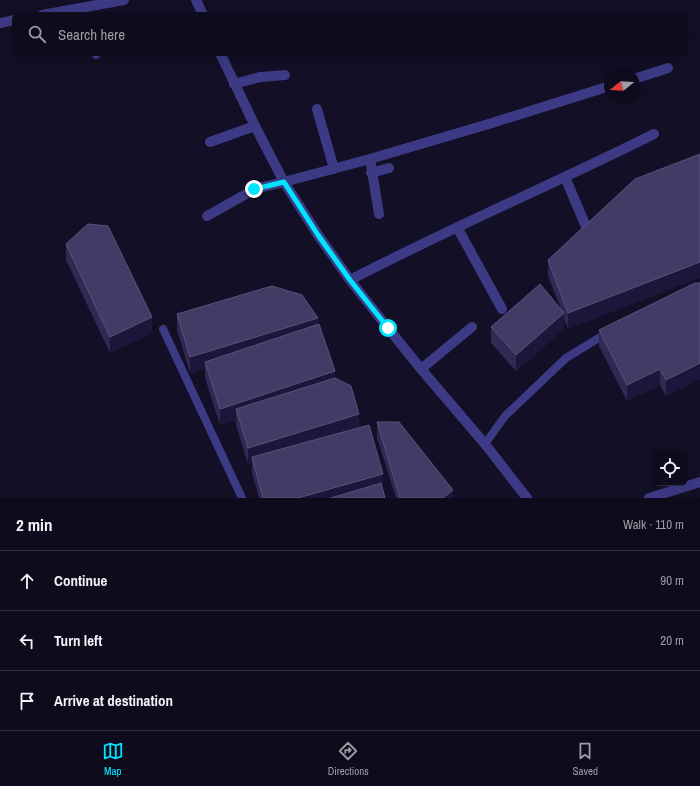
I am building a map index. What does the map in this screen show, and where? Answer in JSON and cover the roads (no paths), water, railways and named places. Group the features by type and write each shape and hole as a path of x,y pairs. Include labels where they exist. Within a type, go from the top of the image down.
{"street":[{"path":"72,12 82,11 121,0"},
{"path":"196,0 202,12"},
{"path":"0,23 12,21"},
{"path":"221,56 284,182 318,235 350,280 485,444 527,498"},
{"path":"640,77 668,68"},
{"path":"234,84 260,77 285,75"},
{"path":"206,216 254,189 370,159 604,88"},
{"path":"317,109 334,168"},
{"path":"210,142 255,126"},
{"path":"350,280 457,227 654,134"},
{"path":"370,159 371,173 379,214"},
{"path":"371,173 389,168"},
{"path":"565,177 586,229"},
{"path":"457,227 502,309"},
{"path":"421,368 472,327"},
{"path":"649,498 700,482"}],"lane":[{"path":"163,329 242,498"},
{"path":"485,444 505,416 566,358 614,329"}]}
